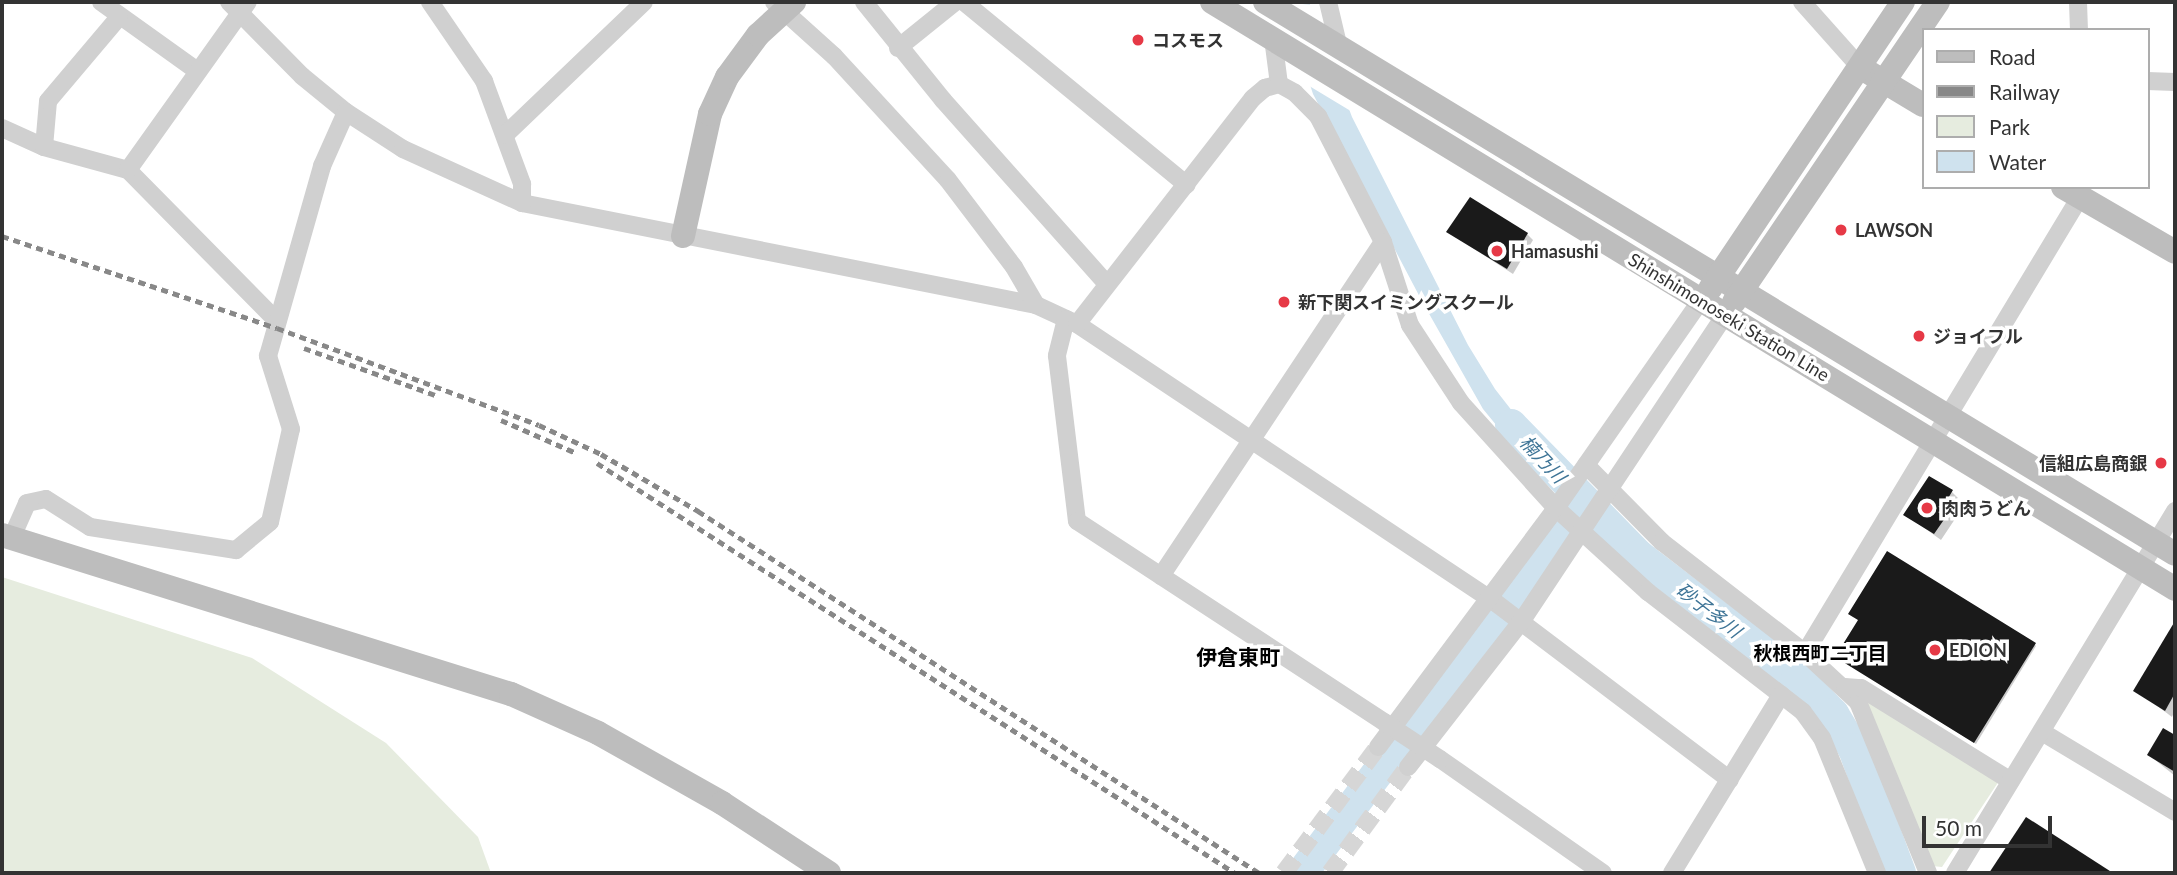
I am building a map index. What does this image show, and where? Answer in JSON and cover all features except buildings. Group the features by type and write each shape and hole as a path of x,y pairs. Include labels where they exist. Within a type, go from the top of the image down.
{"main road":[{"name":"Shinshimonoseki Station Line","path":"1212,2 2175,589"},
{"path":"1701,300 1903,2"},
{"path":"1726,314 1881,80 1938,2"},
{"path":"683,236 710,114 727,77 784,4"},
{"name":"Shinshimonoseki Station Line","path":"1269,4 2166,549"},
{"path":"1859,66 1922,104"},
{"path":"2071,192 2175,252"},
{"path":"7,536 511,694 598,733 722,803 829,873"}],"street":[{"path":"101,2 196,70"},
{"path":"430,2 484,81 522,184 522,203"},
{"path":"505,135 644,2"},
{"path":"864,2 898,48 1107,284"},
{"path":"898,48 955,2"},
{"path":"964,2 1187,185"},
{"path":"1328,2 1338,47"},
{"path":"1802,2 1859,66"},
{"path":"2078,2 2079,28"},
{"path":"784,4 948,180 1014,267 1036,305"},
{"path":"128,170 239,5 302,76 346,112 403,149 522,203 1036,305 1072,321 1492,600 1730,780"},
{"path":"44,147 48,101 119,17"},
{"path":"1277,41 1279,84"},
{"path":"2149,81 2175,82"},
{"path":"1603,873 1440,759 1077,521 1057,356 1072,321 1107,284 1253,99 1265,88 1279,84 1308,102 1318,116 1383,242 1417,337 1461,403 1559,507 1648,592 1803,712 1822,738 1877,873"},
{"path":"7,536 27,503 46,499 90,527 236,550 270,523 291,429 268,356 321,166 346,112"},
{"path":"2,128 44,147 128,170 276,320"},
{"path":"1805,653 1949,418 2071,192"},
{"path":"1161,576 1383,242"},
{"path":"1378,747 1492,600 1701,300"},
{"path":"1408,767 1609,492 1726,314"},
{"path":"1585,467 1661,542 1845,687 1871,725 1928,873"},
{"path":"1955,873 2141,568 2166,549 2175,511"},
{"path":"1845,687 1861,688 2011,781"},
{"path":"1672,873 1781,695"},
{"path":"2042,732 2175,812"}],"green space":[{"path":"2,577 252,658 386,743 478,837 491,873 2,873"},
{"path":"1871,696 1999,781 1942,867 1932,866 1865,701"}],"water":[{"path":"1283,2 1309,2 1352,117 1468,345 1495,389 1545,453 1530,466 1483,409 1423,303 1313,94"}],"pier":[{"path":"1279,2 1314,5 1354,113 1306,84"}],"waterway":[{"name":"砂子多川","path":"1511,425 1639,556 1797,677 1833,714 1854,749 1900,873"},
{"name":"楠乃川","path":"1302,873 1582,501"}],"tunnel":[{"path":"1284,873 1378,747"},
{"path":"1330,873 1408,767"}],"railway":[{"path":"2,236 277,328 539,425 601,454 698,511 1259,873"},
{"path":"304,348 435,395"},
{"path":"501,420 574,452"},
{"path":"597,463 1235,873"}],"place":[{"name":"コスモス","path":"1138,40"},
{"name":"LAWSON","path":"1841,230"},
{"name":"Hamasushi","path":"1497,251"},
{"name":"新下関スイミングスクール","path":"1284,302"},
{"name":"ジョイフル","path":"1919,336"},
{"name":"信組広島商銀","path":"2161,463"},
{"name":"肉肉うどん","path":"1927,508"},
{"name":"EDION","path":"1935,650"}],"district":[{"name":"秋根西町二丁目","path":"1820,653"},
{"name":"伊倉東町","path":"1238,657"}]}
